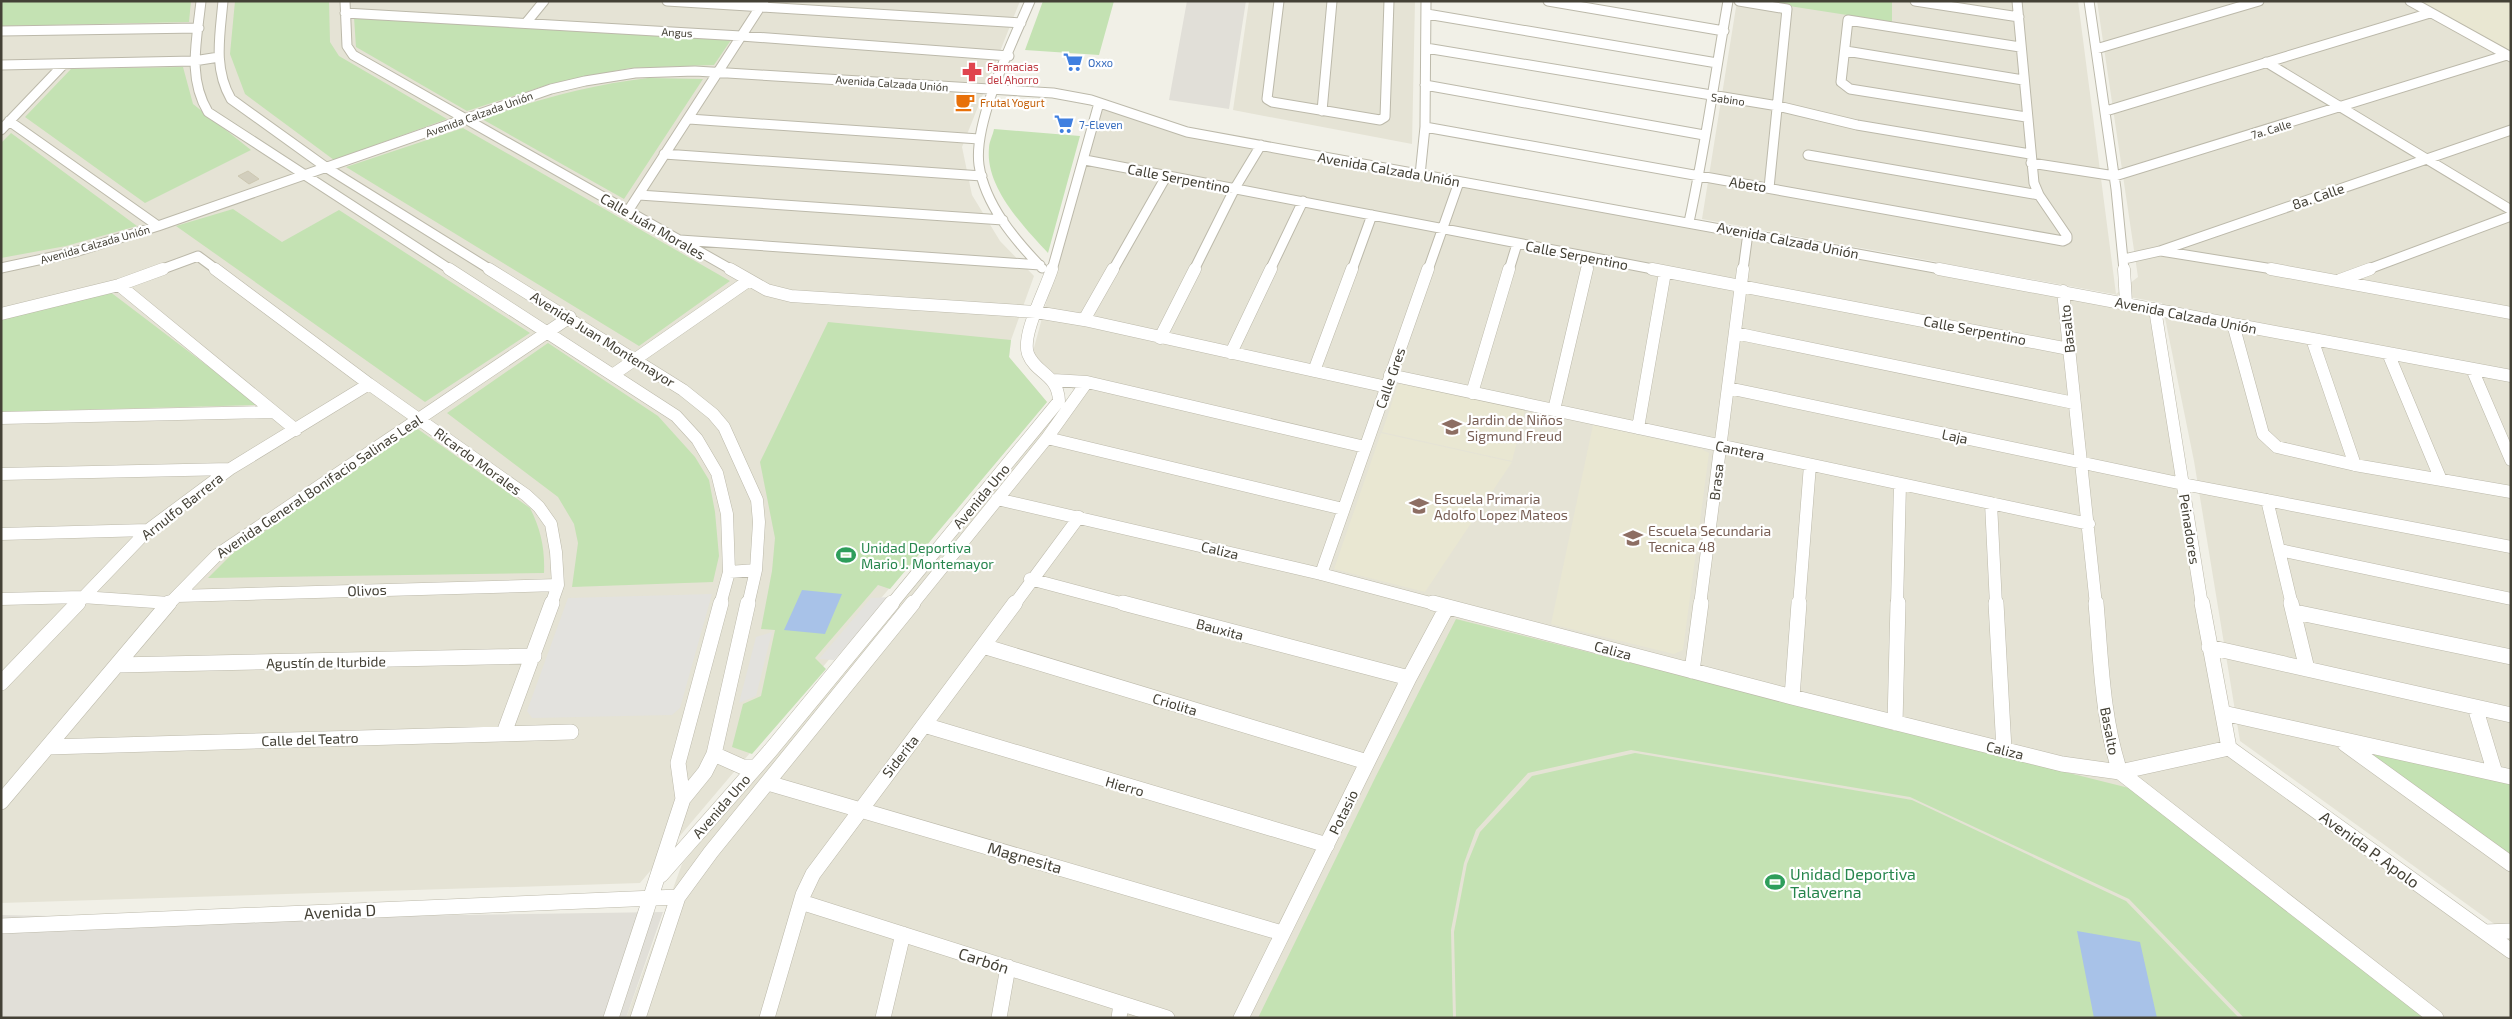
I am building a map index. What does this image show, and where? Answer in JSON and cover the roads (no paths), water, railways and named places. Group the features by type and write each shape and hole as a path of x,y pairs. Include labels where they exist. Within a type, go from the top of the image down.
{"street":[{"name":"Avenida Juan Montemayor","path":"201,1 194,61 194,85 199,101 208,112 676,416 710,457 717,472 727,514 729,572 678,763 683,799"},
{"name":"Avenida Juan Montemayor","path":"223,1 219,57 222,88 230,99 328,168 570,317 701,403 724,427 745,467 757,500 759,522 756,570 711,764 700,781 683,799 650,897"},
{"name":"Calle Juán Morales","path":"344,1 347,46 353,55 748,281 767,290 791,296 1036,312 1084,320 1231,353"},
{"path":"526,23 544,1"},
{"path":"667,1 762,4 1021,23"},
{"path":"1030,1 994,91 979,138 979,164 990,198 1003,220 1050,275"},
{"path":"1279,1 1266,96 1272,102 1376,120 1386,117 1389,1"},
{"path":"1322,111 1332,1"},
{"path":"1420,174 1425,127 1426,1"},
{"path":"1548,1 1724,31"},
{"path":"1689,222 1699,177 1704,135 1728,1"},
{"path":"1739,1 1787,10 1769,188"},
{"path":"1915,1 2019,17"},
{"path":"2017,1 2026,117 2034,183 2039,196"},
{"path":"2090,1 2115,176 2124,259 2126,303"},
{"path":"2096,49 2259,1"},
{"path":"2410,1 2509,56"},
{"path":"628,211 762,4"},
{"path":"2106,111 2430,13"},
{"name":"Angus","path":"345,14 741,36 1009,56"},
{"path":"1427,14 1717,63"},
{"path":"2020,46 1848,20 1841,82 1850,88 2026,117"},
{"path":"1,31 199,28"},
{"name":"Sabino","path":"1426,48 1712,97 1778,106 1857,125 2031,158"},
{"path":"1846,51 2023,80"},
{"name":"7a. Calle","path":"2031,158 2115,176 2509,56"},
{"path":"1,65 194,61 219,57"},
{"path":"2266,62 2511,210"},
{"path":"1,130 64,64"},
{"name":"Avenida Calzada Unión","path":"1,268 75,252 158,226 328,168 531,95 585,81 635,72 718,72 974,88 1049,99 1068,97 1099,103 1181,130 2063,291 2511,376"},
{"path":"1426,85 1704,135"},
{"path":"1099,103 1085,160 1050,275 1036,312 1027,353 1054,380 1087,382 1364,447"},
{"path":"689,119 979,138"},
{"path":"9,121 158,226"},
{"name":"Abeto","path":"1425,127 2057,241 2067,240 2067,236 2039,196"},
{"name":"8a. Calle","path":"2124,259 2160,251 2511,130"},
{"path":"1160,338 1234,188 1261,145"},
{"path":"664,154 982,176"},
{"path":"1808,155 2039,196"},
{"name":"Calle Serpentino","path":"1085,160 2069,348"},
{"path":"1084,320 1167,176"},
{"name":"Calle Gres","path":"1321,574 1342,509 1460,182"},
{"path":"639,195 1003,220"},
{"path":"1231,353 1303,202"},
{"path":"1314,371 1372,215"},
{"path":"2340,280 2511,216"},
{"name":"Brasa","path":"1692,671 1748,233"},
{"path":"678,240 1040,265"},
{"path":"1472,393 1517,244"},
{"path":"2160,251 2340,280 2511,314"},
{"name":"Ricardo Morales","path":"119,285 198,256 369,384 526,495 547,516 554,537 558,585 534,656 504,733"},
{"path":"1554,410 1590,258"},
{"path":"1638,428 1665,272"},
{"path":"614,374 638,360 748,281"},
{"path":"1,314 119,285 296,430"},
{"name":"Basalto","path":"2063,291 2080,462 2089,524 2106,714 2110,742 2120,772 2436,1018"},
{"name":"Peinadores","path":"2155,309 2210,647 2229,748"},
{"name":"Avenida General Bonifacio Salinas Leal","path":"1,802 202,568 237,539 570,317"},
{"path":"2233,324 2263,434 2277,447 2286,451 2355,465 2511,492"},
{"path":"1735,333 2074,403"},
{"path":"2312,339 2355,465"},
{"name":"Cantera","path":"1231,353 1314,371 1472,393 2089,524"},
{"path":"2388,353 2442,480"},
{"path":"2472,369 2511,460"},
{"name":"Avenida Uno","path":"656,880 756,767 1059,401 1060,394 1054,380"},
{"name":"Avenida Uno","path":"638,1018 678,897 711,852 1047,438 1087,382"},
{"name":"Arnulfo Barrera","path":"1,683 148,530 230,469 369,384"},
{"name":"Laja","path":"1728,388 2183,484 2511,547"},
{"path":"1,418 272,412"},
{"path":"1047,438 1342,509"},
{"path":"1792,697 1810,465"},
{"path":"1,474 230,469"},
{"path":"1895,723 1900,484"},
{"name":"Caliza","path":"997,499 1079,516 1321,574 1792,697 2062,764 2120,772 2229,748"},
{"path":"2267,500 2307,669"},
{"path":"1991,503 2004,750"},
{"name":"Siderita","path":"767,1018 801,902 813,874 1030,579 1079,516"},
{"path":"1,534 148,530"},
{"path":"2280,550 2511,599"},
{"path":"729,572 756,570"},
{"name":"Bauxita","path":"1030,579 1409,678"},
{"name":"Olivos","path":"1,599 82,597 173,600 558,585"},
{"name":"Potasio","path":"1241,1018 1409,678 1447,607"},
{"path":"2295,612 2511,657"},
{"name":"Criolita","path":"982,646 1367,762"},
{"path":"2210,647 2511,715"},
{"name":"Agustín de Iturbide","path":"117,665 534,656"},
{"path":"1,668 16,668"},
{"path":"2475,707 2495,773"},
{"path":"2223,713 2341,741 2511,777"},
{"name":"Hierro","path":"924,725 1327,845"},
{"name":"Calle del Teatro","path":"48,747 571,732"},
{"path":"2341,741 2511,864"},
{"name":"Avenida P. Apolo","path":"2229,748 2511,951"},
{"path":"714,754 743,767 756,767"},
{"name":"Magnesita","path":"768,783 860,808 1282,933"},
{"path":"611,1018 650,897"},
{"name":"Avenida D","path":"1,926 678,897"},
{"name":"Carbón","path":"801,902 1008,967 1120,1011 1167,1018"},
{"path":"2485,932 2511,931"},
{"path":"883,1018 903,934"},
{"path":"999,1018 1008,967"}],"water":[{"path":"802,590 842,594 825,634 784,630"},
{"path":"2077,931 2140,942 2157,1018 2094,1018"}],"place":[{"name":"Oxxo","path":"1073,62"},
{"name":"Farmacias del Ahorro","path":"972,72"},
{"name":"Frutal Yogurt","path":"965,102"},
{"name":"7-Eleven","path":"1064,124"},
{"name":"Jardin de Niños Sigmund Freud","path":"1452,427"},
{"name":"Escuela Primaria Adolfo Lopez Mateos","path":"1419,506"},
{"name":"Escuela Secundaria Tecnica 48","path":"1633,538"},
{"name":"Unidad Deportiva Mario J. Montemayor","path":"846,555"},
{"name":"Unidad Deportiva Talaverna","path":"1775,882"}]}
